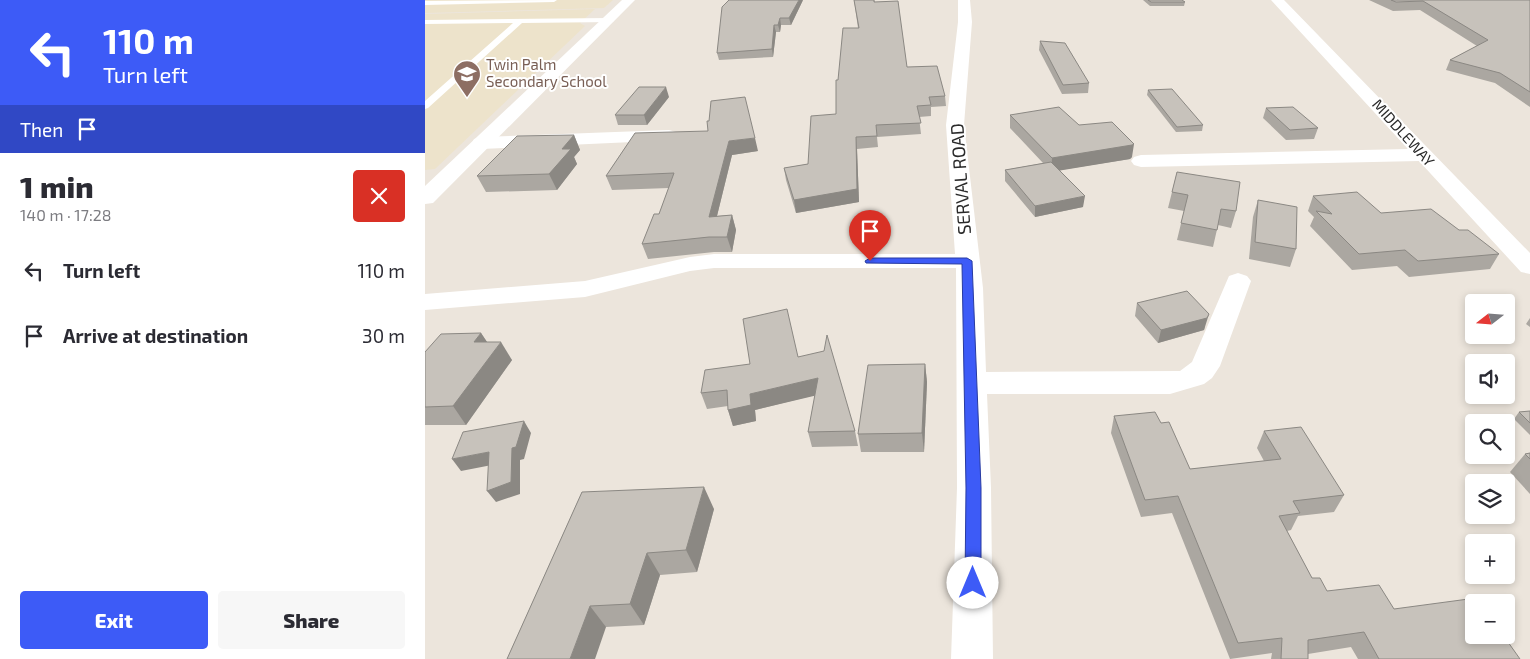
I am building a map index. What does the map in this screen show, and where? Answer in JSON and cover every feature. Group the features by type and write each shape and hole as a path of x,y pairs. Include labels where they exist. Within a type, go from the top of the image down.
{"street":[{"path":"425,198 629,0"},
{"name":"SERVAL ROAD","path":"964,0 965,22 955,125 967,261 971,383 974,488 972,659"},
{"name":"MIDDLEWAY","path":"1277,0 1530,267"},
{"path":"481,144 674,136"},
{"path":"1141,160 1422,155"},
{"path":"425,302 577,290 690,264 714,261 967,261"},
{"path":"971,383 1170,383 1192,378 1205,366 1238,281"}],"lane":[{"path":"425,3 554,0"},
{"path":"425,22 610,20"},
{"path":"425,106 520,21"}],"shaded area":[{"path":"425,0 613,0 604,8 425,13"},
{"name":"Twin Palm Secondary School","path":"595,9 580,23 585,26 435,169 425,170 425,14"}],"building":[{"path":"729,0 799,0 789,18 780,18 778,25 774,25 772,49 717,53 722,7"},
{"path":"854,0 874,0 874,2 898,1 907,67 937,66 945,96 929,97 931,105 917,106 921,123 876,125 877,136 856,137 857,189 794,200 784,168 808,164 811,116 836,114 836,80 838,80 843,28 859,28"},
{"path":"1148,0 1182,0 1185,2 1151,2"},
{"path":"1391,0 1530,0 1530,92 1500,73 1450,60 1488,40 1423,1 1396,2"},
{"path":"1040,41 1065,43 1089,83 1063,85"},
{"path":"639,87 666,87 644,115 615,115"},
{"path":"1172,89 1203,125 1177,127 1148,90"},
{"path":"745,97 755,138 729,141 709,217 732,215 727,237 642,244 654,214 659,214 674,173 606,176 635,133 708,131 707,121 709,121 711,101"},
{"path":"1059,107 1079,125 1112,122 1134,144 1052,158 1010,115"},
{"path":"1293,107 1318,128 1290,130 1266,108"},
{"path":"574,135 562,149 571,149 549,174 477,176 517,136"},
{"path":"1051,162 1085,196 1035,206 1005,170"},
{"path":"1177,172 1240,182 1236,211 1221,209 1217,230 1181,223 1188,195 1172,192"},
{"path":"1357,192 1381,213 1431,209 1459,230 1468,230 1499,254 1418,261 1405,250 1359,254 1316,211 1332,214 1313,196"},
{"path":"1258,200 1297,207 1296,249 1255,242"},
{"path":"1187,291 1209,314 1207,318 1161,330 1137,303"},
{"path":"787,309 798,357 824,351 827,335 855,431 808,432 818,378 750,394 751,405 728,410 727,390 701,393 705,370 750,364 743,319"},
{"path":"481,333 474,342 501,342 453,406 425,407 425,352 441,334"},
{"path":"925,364 922,433 858,434 868,365"},
{"path":"1530,411 1530,423 1519,412"},
{"path":"1155,412 1161,423 1169,422 1190,469 1281,459 1264,431 1301,427 1344,495 1293,501 1300,513 1279,516 1312,578 1320,578 1327,591 1379,585 1394,609 1465,599 1465,644 1509,644 1520,659 1379,659 1364,632 1308,640 1308,659 1281,659 1282,638 1238,643 1178,496 1145,500 1114,416"},
{"path":"524,421 516,447 512,448 511,482 487,491 489,452 452,459 463,432"},
{"path":"704,487 686,550 647,553 630,604 590,606 570,659 507,659 582,492"}],"place":[{"name":"Twin Palm Secondary School","path":"467,98"}],"route":[{"path":"870,261 967,261 974,488 973,583"}]}
